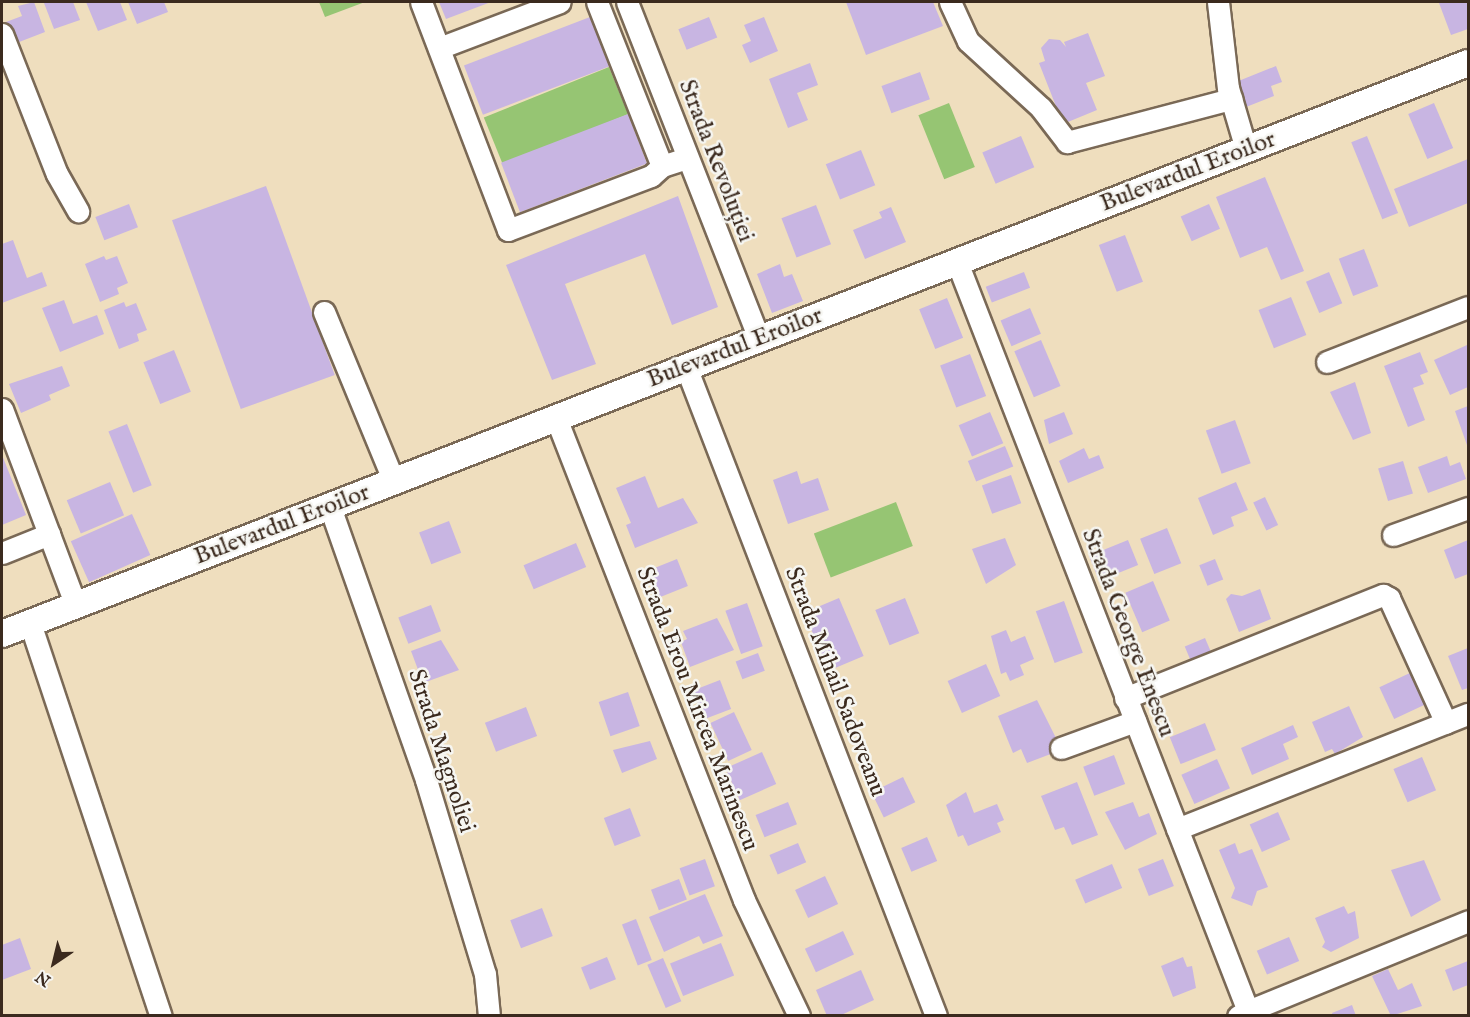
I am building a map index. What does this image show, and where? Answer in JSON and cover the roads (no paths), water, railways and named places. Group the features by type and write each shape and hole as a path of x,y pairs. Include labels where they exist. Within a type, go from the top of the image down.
{"main road":[{"name":"Bulevardul Eroilor","path":"2,634 1468,63"}],"street":[{"path":"421,2 508,230 651,176 662,166 687,158"},
{"path":"439,48 560,2"},
{"path":"597,2 662,166"},
{"name":"Strada Revoluției","path":"627,2 759,339"},
{"path":"950,2 968,41 1041,108 1067,142 1231,99"},
{"path":"1218,2 1231,99 1246,149"},
{"path":"2,34 57,174 78,211"},
{"name":"Strada George Enescu","path":"957,262 1177,829 1243,1013"},
{"path":"1327,363 1468,307"},
{"path":"324,312 394,482"},
{"name":"Strada Mihail Sadoveanu","path":"686,367 936,1016"},
{"path":"2,409 76,606"},
{"name":"Strada Erou Mircea Marinescu","path":"556,418 744,900 799,1016"},
{"name":"Strada Magnoliei","path":"330,507 426,780 485,974 489,1016"},
{"path":"1393,536 1468,508"},
{"path":"2,552 49,534"},
{"path":"1125,698 1383,595 1389,598 1446,723"},
{"path":"30,623 161,1016"},
{"path":"1177,829 1468,714"},
{"path":"1061,748 1135,721"},
{"path":"1243,1013 1468,921"}]}
